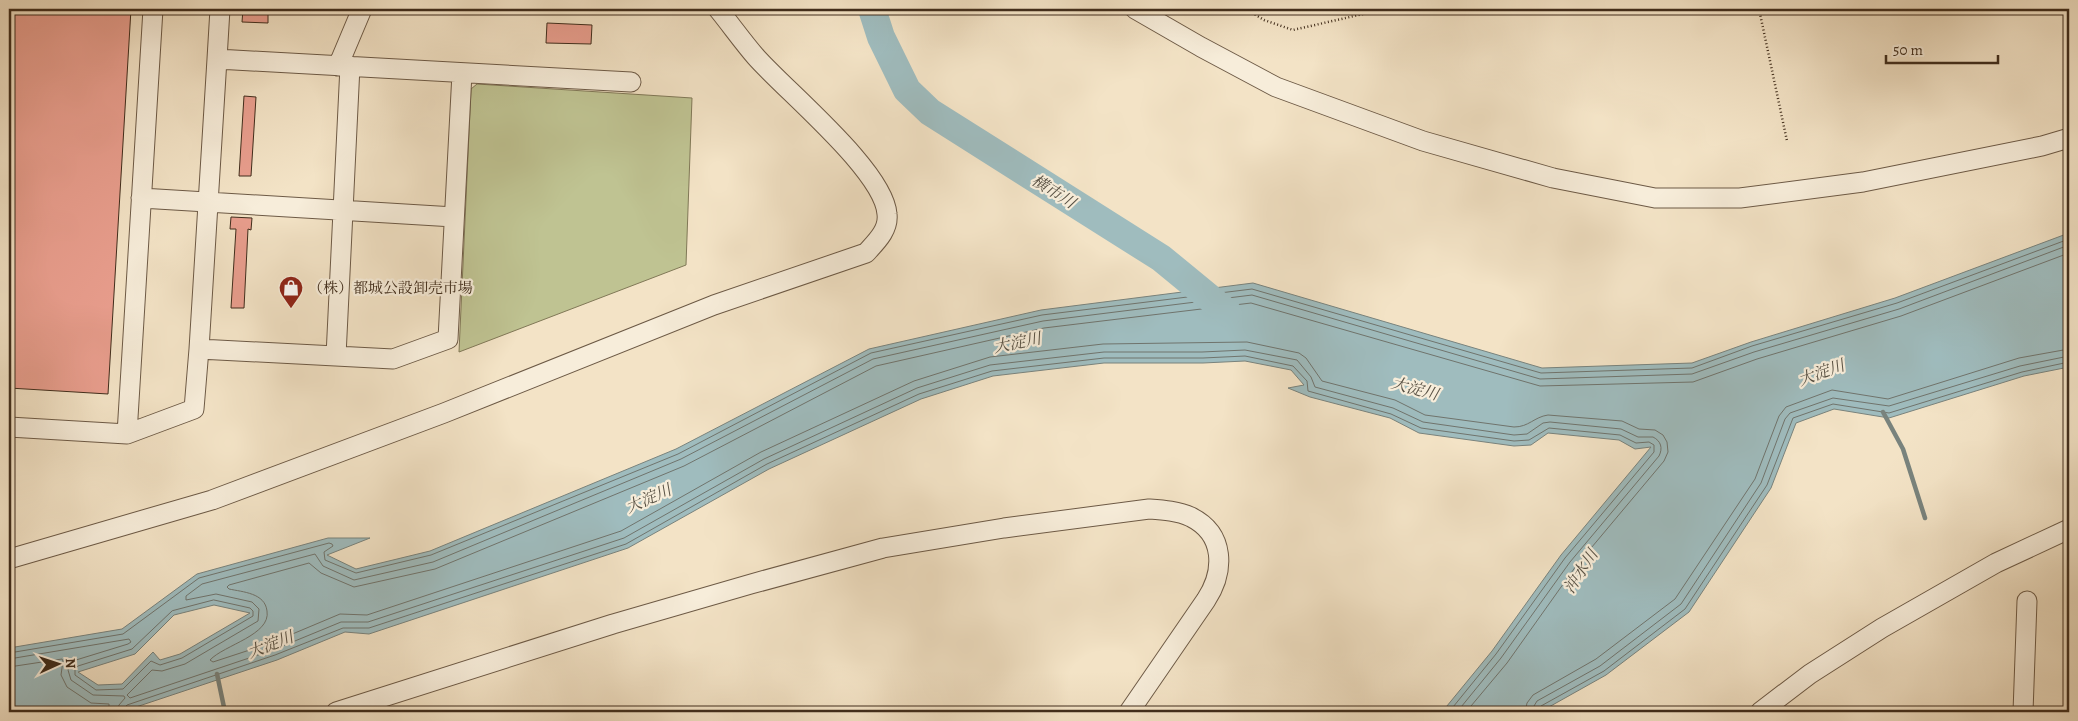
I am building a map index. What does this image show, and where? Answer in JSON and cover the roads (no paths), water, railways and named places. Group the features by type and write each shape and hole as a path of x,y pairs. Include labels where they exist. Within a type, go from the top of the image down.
{"street":[{"path":"127,434 153,9"},
{"path":"9,427 127,434 194,409 220,9"},
{"path":"336,356 343,210 344,66 362,9"},
{"path":"9,559 212,500 444,413 714,305 866,253 882,235 888,215 881,190 860,163 756,57 718,9"},
{"path":"1135,9 1276,87 1423,141 1553,178 1655,198 1740,198 1863,182 2042,146 2069,138"},
{"path":"217,59 631,82"},
{"path":"199,349 393,359 448,339 462,73"},
{"path":"142,198 454,217"},
{"path":"336,712 622,621 882,548 1004,528 1149,509 1169,510 1190,517 1203,525 1212,536 1219,552 1219,570 1211,593 1129,712"},
{"path":"1760,712 1810,674 1882,628 1996,563 2069,529"},
{"path":"2023,712 2027,602"}],"water":[{"path":"2069,233 2069,367 2024,376 1889,418 1834,409 1796,423 1771,488 1689,612 1606,675 1540,712 1442,712 1492,651 1561,555 1651,447 1635,449 1619,440 1548,433 1531,445 1514,446 1419,433 1390,418 1310,397 1288,388 1304,385 1291,370 1245,361 1104,363 993,376 921,399 769,469 628,548 369,634 345,632 277,660 121,712 9,712 9,648 122,629 197,574 328,538 370,538 327,555 356,569 430,551 676,449 869,349 1041,310 1253,283 1542,368 1692,363 1751,342 1895,298","holes":["214,605 250,613 180,654 160,660 153,652 122,684 98,685 78,672 135,654 174,615"]}],"waterway":[{"name":"横市川","path":"872,9 881,37 907,90 930,112 1161,258 1228,313"},
{"path":"1883,412 1903,449 1925,518"},
{"path":"217,674 225,712"}],"place":[{"name":"（株）都城公設卸売市場","path":"291,309"}],"water label":[{"name":"大淀川","path":"1017,342"},
{"name":"大淀川","path":"1821,372"},
{"name":"大淀川","path":"1415,388"},
{"name":"大淀川","path":"648,498"},
{"name":"沖水川","path":"1580,571"},
{"name":"大淀川","path":"270,644"}]}
